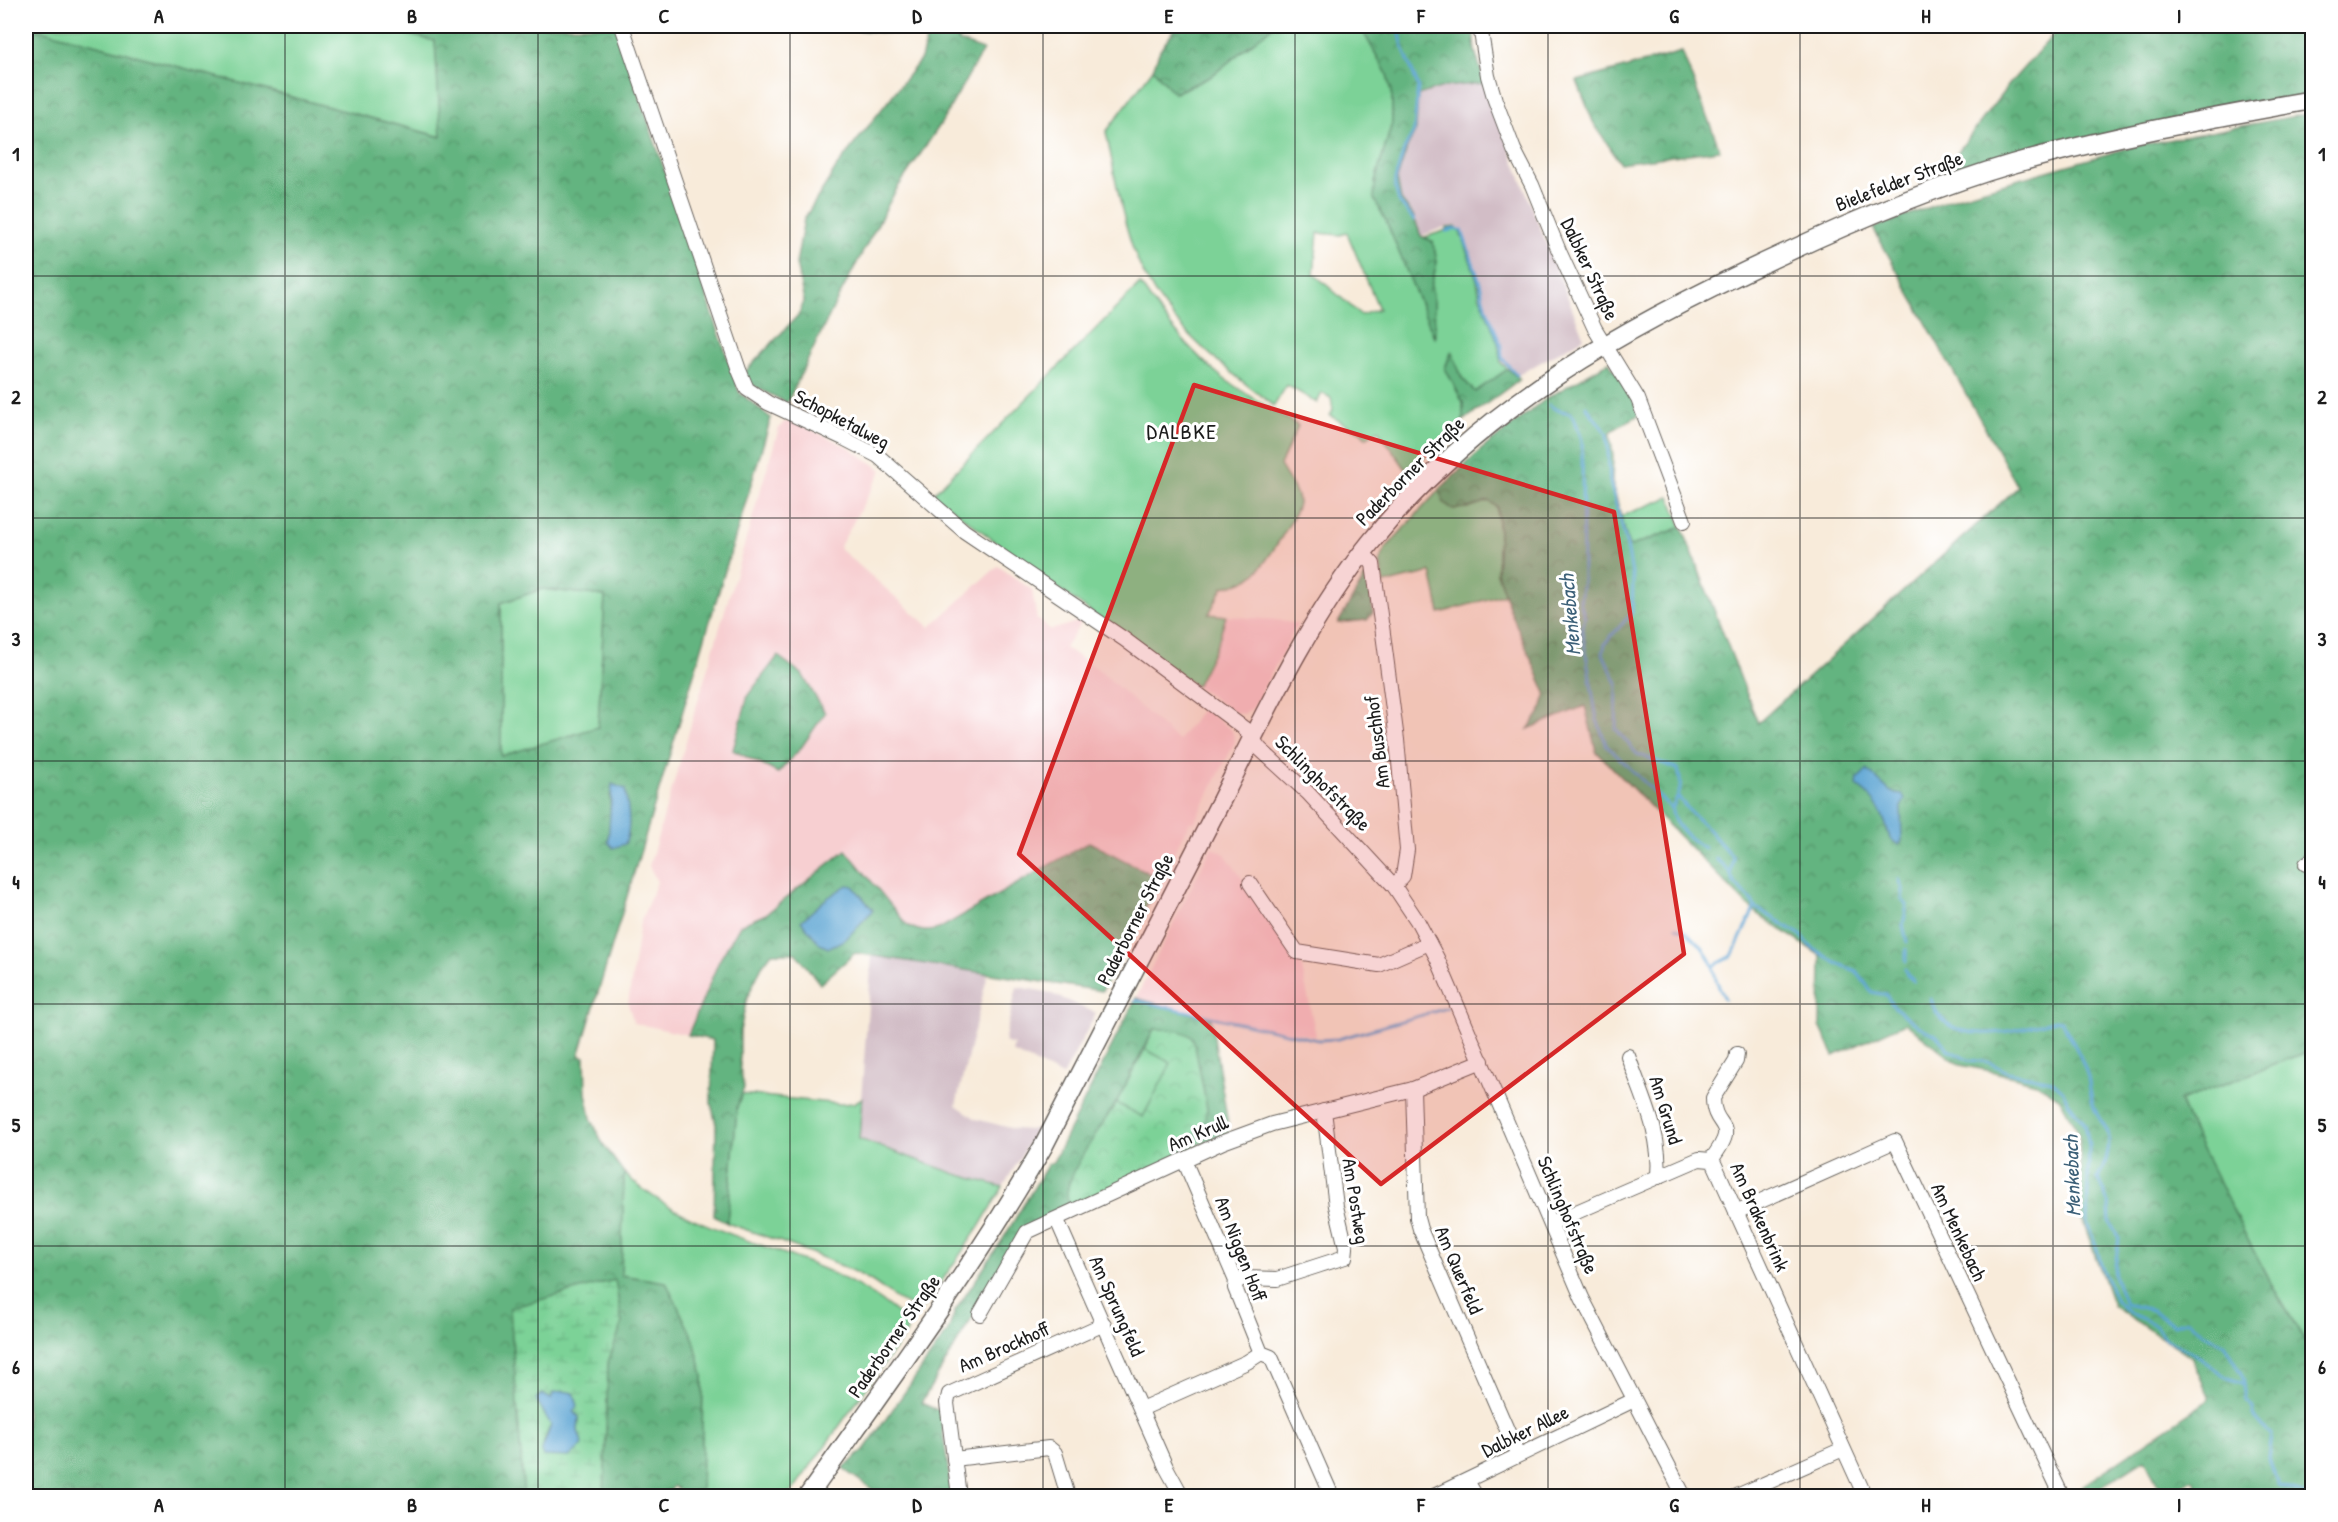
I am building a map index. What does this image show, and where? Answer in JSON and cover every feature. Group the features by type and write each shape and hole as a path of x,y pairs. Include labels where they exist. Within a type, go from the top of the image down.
{"main road":[{"name":"Bielefelder Straße","path":"1533,389 1604,345 1767,261 1853,221 1922,194 2009,165 2146,130 2313,100"},
{"name":"Paderborner Straße","path":"808,1497 981,1251 1018,1190 1059,1115 1252,739 1315,623 1362,552 1403,504 1443,464 1533,389"}],"street":[{"name":"Schopketalweg","path":"622,26 747,389 768,403 878,456 964,531 1124,639 1245,729 1252,739"},
{"name":"Dalbker Straße","path":"1480,26 1488,76 1503,124 1559,251 1604,345 1638,399 1684,521"},
{"name":"Am Buschhof","path":"1362,552 1373,564 1398,751 1407,850 1403,876 1394,886"},
{"name":"Schlinghofstraße","path":"1252,739 1266,756 1308,793 1350,836 1394,886 1429,943 1482,1061 1582,1298 1684,1497"},
{"path":"1250,883 1297,952 1379,965 1429,943"},
{"path":"1711,1160 1725,1139 1726,1130 1713,1105 1713,1098 1737,1061 1737,1054"},
{"name":"Am Grund","path":"1628,1056 1657,1137 1660,1157 1658,1177"},
{"name":"Am Krull","path":"980,1314 1027,1232 1184,1160 1272,1124 1413,1089 1482,1061"},
{"name":"Am Querfeld","path":"1413,1089 1417,1218 1420,1229 1518,1455"},
{"name":"Am Postweg","path":"1236,1281 1245,1278 1277,1279 1345,1257 1346,1248 1336,1206 1324,1111"},
{"name":"Am Menkebach","path":"1736,1212 1895,1141 2062,1497"},
{"name":"Am Brakenbrink","path":"1551,1222 1699,1159 1711,1160 1718,1168 1864,1497"},
{"name":"Am Niggen Hoff","path":"1184,1160 1236,1281 1235,1288 1261,1353 1271,1357 1332,1497"},
{"name":"Am Sprungfeld","path":"1057,1220 1166,1467 1182,1497"},
{"name":"Am Brockhoff","path":"959,1497 947,1403 952,1391 1104,1324"},
{"path":"1141,1409 1247,1362 1261,1353"},
{"name":"Dalbker Allee","path":"1434,1497 1634,1400"},
{"path":"954,1459 1049,1448 1055,1453 1068,1497"},
{"path":"1737,1497 1843,1449"},
{"path":"1467,1481 1476,1497"}],"highlighted area":[{"path":"1194,385 1614,512 1684,954 1381,1184 1019,854"}],"shaded area":[{"path":"1485,83 1584,338 1518,375 1502,363 1499,343 1481,296 1479,280 1460,228 1456,226 1442,228 1421,236 1413,215 1401,200 1397,185 1407,148 1416,130 1418,95 1443,87"},
{"path":"793,421 848,447 882,470 839,548 930,627 998,566 1032,590 1037,619 1051,630 1083,620 1065,648 1098,669 1178,741 1203,708 1232,730 1235,742 1194,823 1190,821 1160,879 1089,842 939,929 921,931 913,929 902,921 846,850 766,914 740,925 719,961 688,1035 634,1023 628,1004 640,923 657,882 649,866 779,428 784,422"},
{"path":"1226,616 1298,624 1253,708 1244,714 1233,712 1196,686 1218,642"},
{"path":"1212,847 1225,854 1301,963 1316,1036 1211,1019 1136,998"},
{"path":"872,955 988,973 956,1105 976,1119 1014,1129 1037,1128 1003,1187 956,1174 858,1139"},
{"path":"1017,987 1047,992 1096,1013 1063,1076 1012,1052 1014,1045 1004,1042"}],"green space":[{"path":"26,26 374,26 435,41 442,137"},
{"path":"26,26 441,137 435,41 374,26 616,26 739,392 771,418 579,1056 585,1057 586,1093 591,1118 603,1144 624,1173 621,1275 666,1282 694,1340 703,1376 701,1496 687,1496 674,1486 666,1496 604,1496 608,1362 622,1324 615,1280 510,1308 524,1496 26,1496","holes":["542,589 605,596 598,727 501,756 501,603","610,794 628,825 628,836 608,842 611,827"]},
{"path":"820,26 965,26 958,41 983,50 940,125 896,190 834,306 787,403 748,383 745,372 799,314 804,301 796,264 804,219 838,165 921,59 927,37"},
{"path":"1177,26 1273,26 1210,77 1174,93 1153,69 1160,50"},
{"path":"1273,26 1360,26 1387,74 1392,97 1392,123 1375,182 1385,218 1434,337 1434,302 1431,286 1437,262 1433,242 1425,237 1447,228 1459,229 1477,280 1480,297 1498,343 1501,363 1508,369 1475,392 1462,378 1451,352 1445,368 1463,403 1463,421 1408,472 1378,430 1366,438 1361,432 1330,416 1333,410 1331,398 1322,393 1317,403 1287,385 1274,406 1234,375 1195,340 1161,302 1147,280 1136,257 1126,226 1106,132 1153,69 1175,93 1210,77","holes":["1318,233 1340,235 1347,233 1379,309 1361,315 1314,274"]},
{"path":"1360,26 1473,26 1475,51 1485,83 1443,87 1418,95 1416,130 1407,148 1397,179 1401,200 1413,215 1421,236 1433,242 1437,262 1431,286 1435,339 1386,221 1374,199 1375,182 1392,123 1392,97 1387,74"},
{"path":"2061,26 2312,26 2312,96 2130,130 1937,179 2011,82"},
{"path":"1682,52 1720,150 1620,163 1593,122 1577,81"},
{"path":"2312,113 2312,784 2305,792 2312,800 2312,1050 2180,1101 2191,1128 2269,1281 2312,1353 2312,1496 2202,1496 2194,1480 2162,1494 2145,1459 2087,1496 2082,1486 2210,1399 2191,1357 2113,1306 2082,1218 2079,1133 2059,1098 2036,1083 1960,1065 1905,1023 1834,1056 1820,1026 1821,956 1746,904 1596,751 1585,706 1528,729 1540,712 1546,693 1511,613 1497,573 1499,535 1497,507 1488,501 1467,508 1453,509 1444,503 1439,490 1482,449 1547,398 1609,362 1632,396 1639,415 1610,434 1613,456 1612,482 1629,547 1682,527 1758,723 2018,487 1873,228 1957,197 2135,146"},
{"path":"1140,284 1178,334 1211,368 1298,426 1280,465 1298,498 1297,508 1281,538 1256,573 1241,583 1223,587 1209,614 1226,616 1218,642 1196,686 1044,579 933,494"},
{"path":"1452,352 1462,378 1475,392 1508,369 1520,379 1463,421 1463,402 1445,368"},
{"path":"1439,490 1444,503 1467,508 1488,501 1497,507 1499,535 1497,573 1505,594 1440,613 1431,572 1384,584 1380,562 1385,549"},
{"path":"1670,497 1682,527 1629,547 1621,516"},
{"path":"1366,575 1370,578 1373,613 1367,620 1338,623"},
{"path":"542,589 605,596 598,727 501,757 501,603"},
{"path":"778,656 802,674 825,713 801,748 778,773 733,750 748,695"},
{"path":"1089,842 1160,879 1102,991 855,953 820,984 796,953 772,953 762,966 747,998 740,1031 740,1068 744,1088 737,1107 727,1223 714,1216 716,1124 711,1103 713,1040 688,1035 719,961 740,925 766,914 846,850 907,925 923,931 939,929"},
{"path":"1136,998 1211,1019 1229,1131 1178,1154 1192,1139 1207,1109 1194,1041 1191,1036 1154,1029 1116,1103 1078,1164 1074,1208 1025,1229 921,1403 940,1411 952,1496 882,1496 843,1469 864,1450 948,1331 955,1311 1003,1239 1048,1164 1053,1162"},
{"path":"1154,1029 1182,1032 1194,1041 1207,1109 1204,1124 1178,1153 1178,1159 1074,1208 1067,1196 1072,1175 1116,1103 1143,1117 1171,1063 1145,1049"},
{"path":"1145,1049 1172,1063 1143,1117 1116,1103"},
{"path":"2312,1050 2312,1353 2276,1292 2209,1166 2180,1101"},
{"path":"742,1094 841,1104 854,1103 862,1098 859,1139 956,1174 1003,1187 979,1227 924,1307 902,1302 868,1279 799,1248 727,1223 737,1107"},
{"path":"624,1173 655,1197 689,1217 837,1275 872,1295 904,1319 907,1332 789,1496 701,1496 703,1376 621,1275"},
{"path":"615,1280 622,1324 608,1362 604,1496 524,1496 510,1308","holes":["579,1417 578,1431 550,1455 543,1456 544,1441 551,1425"]}],"water":[{"path":"1867,770 1891,792 1902,794 1905,800 1901,807 1902,841 1899,845 1890,839 1875,803 1857,786 1858,778"},
{"path":"612,784 625,789 629,824 625,844 613,848 608,842"},
{"path":"847,885 853,886 873,910 846,939 828,948 820,944 801,921 826,899"},
{"path":"563,1391 574,1393 578,1406 573,1411 579,1417 578,1431 583,1445 569,1457 543,1456 541,1452 551,1425 536,1399 542,1394 551,1399 553,1393"}],"waterway":[{"name":"Menkebach","path":"1398,26 1403,47 1418,86 1414,131 1404,150 1395,186 1399,202 1414,220"},
{"name":"Menkebach","path":"1446,231 1457,229 1462,231 1480,283 1483,299 1501,346 1502,358 1517,375"},
{"name":"Menkebach","path":"1549,405 1557,410 1570,413 1574,417 1582,440 1583,579 1580,602 1585,618 1582,629 1597,720 1607,746 1672,809"},
{"name":"Menkebach","path":"1586,406 1607,434 1610,482 1627,546 1633,580 1632,613 1605,643 1603,654 1617,683 1616,729 1637,754 1678,769 1680,789 1672,809 1673,815 1679,827 1704,848"},
{"name":"Menkebach","path":"1678,796 1687,809 1733,857 1731,871"},
{"name":"Menkebach","path":"1716,859 1730,872 1734,883 1750,898 1755,907 1801,935 1811,947 1836,963 1856,971 1872,992 1886,995 1894,1007 1920,1027 1936,1035 1949,1050 1968,1060 1988,1062 2008,1072 2052,1081 2063,1091 2068,1102 2085,1124 2089,1146 2087,1223 2116,1301 2130,1313 2156,1325 2164,1338 2193,1353 2226,1377 2244,1384 2246,1401 2253,1407 2254,1415 2259,1423 2272,1435 2269,1458 2278,1485 2311,1496"},
{"path":"1899,879 1903,889 1902,900 1907,905 1903,925 1907,942"},
{"path":"1676,927 1689,934 1698,943 1713,966 1732,956 1755,907"},
{"path":"1906,949 1906,961"},
{"path":"1713,966 1716,980 1725,999"},
{"path":"1905,969 1907,975 1914,981"},
{"path":"1931,999 1939,1016 1951,1026 1967,1032 2003,1032 2055,1020 2061,1021 2082,1060 2095,1109 2109,1135 2105,1164 2098,1178 2109,1205 2110,1223 2119,1238 2114,1275 2125,1304 2152,1310 2174,1325 2188,1320 2209,1337 2224,1344 2243,1377 2244,1384"},
{"path":"1135,1000 1318,1040 1338,1039 1447,1008"}],"district":[{"name":"DALBKE","path":"1182,431"}]}
